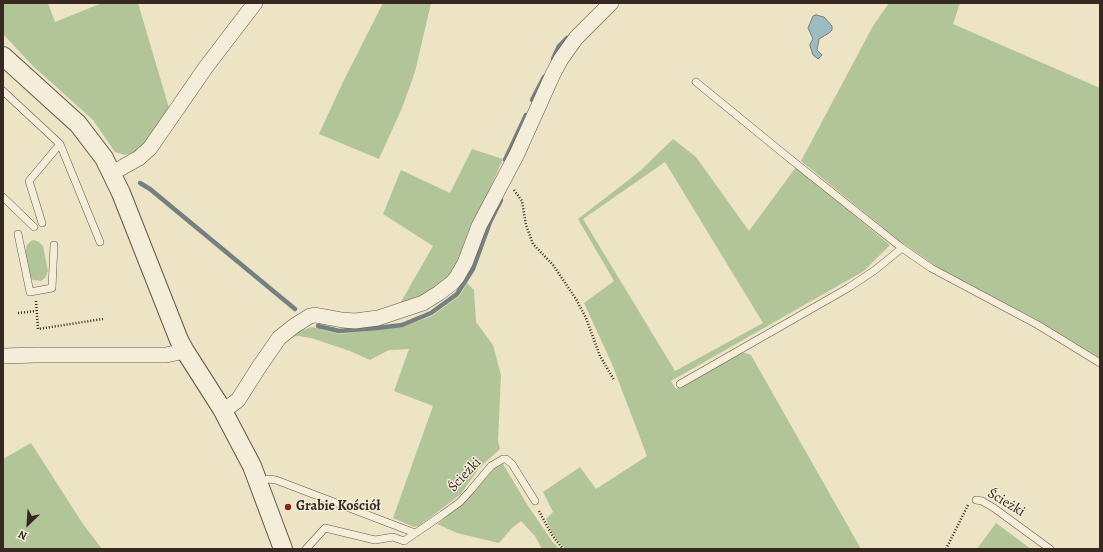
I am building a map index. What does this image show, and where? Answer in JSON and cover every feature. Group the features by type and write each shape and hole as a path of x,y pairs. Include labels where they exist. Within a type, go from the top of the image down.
{"street":[{"path":"112,173 139,158 150,148 206,67 256,3"},
{"path":"222,409 230,406 238,400 279,338 310,316 315,315 355,321 378,318 423,302 447,288 461,270 479,226 505,179 561,59 580,33 611,3"},
{"path":"3,56 82,129 97,148 112,173 185,352 222,409 252,466 283,549"},
{"path":"3,356 36,354 166,355 185,352"}],"lane":[{"path":"696,82 902,248 931,268 1038,325 1100,363"},
{"path":"3,91 60,144 100,242"},
{"path":"42,223 29,181 60,144"},
{"path":"4,199 34,227"},
{"path":"18,234 30,292 52,288 54,245"},
{"path":"680,384 848,288 875,270 902,248"},
{"name":"Ścieżki","path":"306,549 325,528 375,540 393,537 404,541 460,502 491,466 503,458 512,464 535,501"},
{"path":"259,482 268,479 276,480 416,533"},
{"name":"Ścieżki","path":"976,500 982,501 994,508 1050,549"}],"path":[{"path":"505,179 522,201 526,225 533,244 553,265 576,299 586,318 600,356 614,380"},
{"path":"35,291 38,329 103,319"},
{"path":"18,313 36,311"},
{"name":"Ścieżki","path":"946,549 966,507 971,502 976,500"},
{"path":"535,501 548,529 563,549"}],"green space":[{"path":"3,3 48,3 55,22 102,3 138,3 169,108 142,147 133,153 125,155 115,152 93,120 33,66 3,34"},
{"path":"383,3 431,3 415,72 402,108 379,159 319,134 343,82"},
{"path":"889,3 960,3 953,24 1100,88 1100,358 1034,318 940,269 900,241 801,161 873,26"},
{"path":"673,139 696,157 749,231 796,167 890,245 864,271 671,381 676,389 742,352 751,355 861,549 565,549 552,533 546,519 553,512 543,492 580,467 596,489 647,456 612,364 584,303 614,281 578,219 640,171","holes":["665,162 763,323 675,371 583,219"]},
{"path":"472,149 503,159 453,272 433,290 398,307 433,246 383,214 401,170 450,193"},
{"path":"34,240 43,246 48,271 45,278 41,281 33,280 30,277 25,252 27,245"},
{"path":"467,283 474,290 476,322 493,345 501,375 498,441 500,449 479,468 461,494 419,526 414,527 393,518 433,406 394,391 409,349 389,350 370,360 350,351 311,338 299,336 290,337 300,331 312,327 339,334 402,327 432,316 460,295"},
{"path":"31,443 83,524 102,549 3,549 3,459"},
{"path":"503,464 528,506 559,549 542,549 535,536 521,521 512,528 499,543 457,533 437,524 463,504 495,468"},
{"path":"996,523 1031,549 977,549"}],"water":[{"path":"816,15 824,17 832,26 832,30 829,33 819,39 817,50 822,55 818,59 813,55 810,46 813,39 808,28 813,16"}],"waterway":[{"path":"553,59 559,46 567,38"},
{"path":"532,100 544,77"},
{"path":"505,160 526,115"},
{"path":"140,183 150,189 295,309"},
{"path":"318,326 339,331 377,328 402,325 431,313 457,294 473,269 490,222 501,200"}],"place":[{"name":"Grabie Kościół","path":"288,507"}]}
